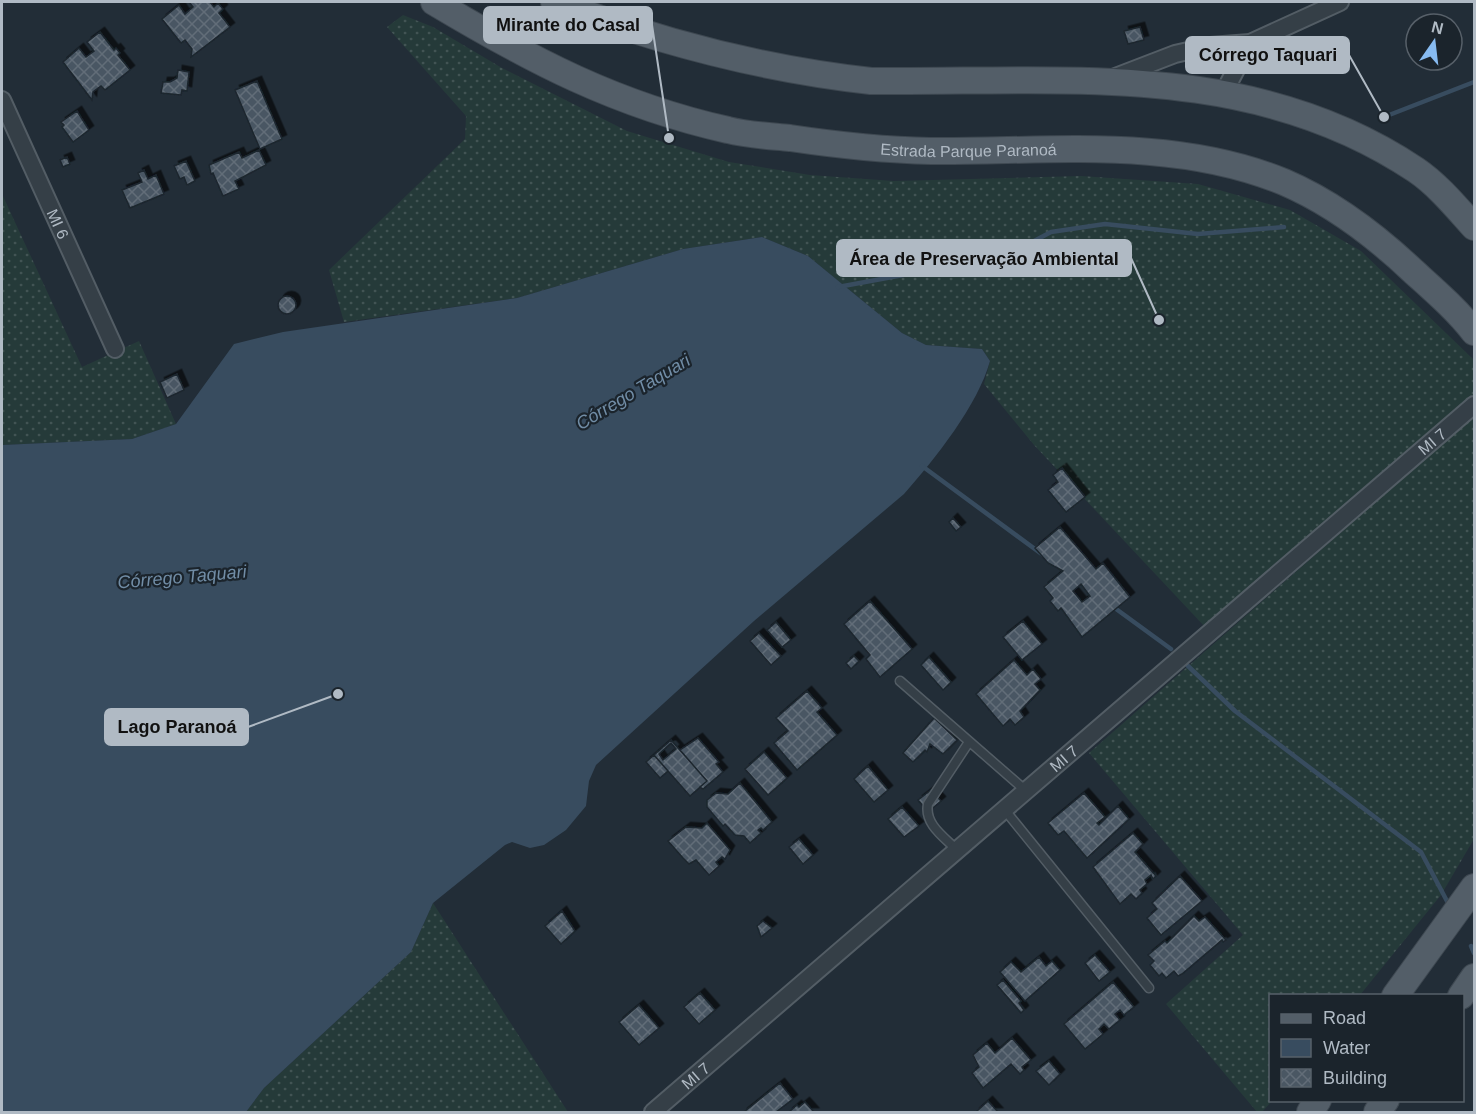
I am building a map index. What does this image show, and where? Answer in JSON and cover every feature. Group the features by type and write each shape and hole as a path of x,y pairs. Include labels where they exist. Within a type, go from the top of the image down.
{"main road":[{"name":"Estrada Parque Paranoá","path":"434,2 525,56 582,83 628,100 729,130 864,147 931,151 1059,148 1146,152 1198,158 1284,182 1354,221 1400,258 1454,308 1474,332"},
{"path":"554,2 621,28 792,71 833,77 871,81 1105,81 1179,85 1224,92 1265,103 1347,131 1417,171 1445,195 1474,227"},
{"path":"1396,994 1474,886"},
{"path":"1462,994 1474,977"}],"street":[{"path":"1105,81 1175,54 1210,46 1250,43 1340,2"},
{"path":"1224,92 1250,43"},
{"name":"MI 6","path":"2,100 116,350"},
{"name":"MI 7","path":"653,1113 1474,405"}],"lane":[{"path":"900,681 1025,790"},
{"path":"957,850 930,823 926,813 928,804 969,742"},
{"path":"1004,809 1149,988"}],"green space":[{"path":"403,15 433,27 502,68 627,131 729,162 810,175 894,181 1081,176 1198,184 1290,210 1361,251 1474,360 1474,398 1206,628 1034,445 984,384 990,361 982,349 926,345 902,333 808,256 762,237 683,249 517,298 344,322 329,270 465,139 466,116 387,27"},
{"path":"2,194 82,367 139,341 176,424 132,439 2,445"},
{"path":"1474,416 1474,839 1441,895 1361,994 1269,994 1269,1102 1271,1102 1262,1112 1257,1112 1166,1004 1243,935 1089,753"},
{"path":"433,903 568,1112 246,1112 264,1088 411,952"}],"water":[{"path":"762,237 808,256 902,333 926,345 982,349 990,361 966,413 929,465 904,494 754,621 596,765 589,781 586,806 566,830 544,845 530,848 512,842 505,845 433,903 411,952 264,1088 246,1112 2,1112 2,445 132,439 176,424 234,344 283,332 517,298 683,249"}],"building":[{"path":"189,2 210,2 214,7 218,3 223,9 219,13 230,27 191,57 192,49 185,40 181,43 162,19 179,5 185,14 193,7"},
{"path":"1140,27 1144,40 1128,44 1124,31"},
{"path":"100,32 114,50 116,48 120,53 118,55 130,70 105,90 101,86 93,92 92,100 63,62 79,48 86,57 94,51 87,42"},
{"path":"178,70 189,72 187,91 182,90 181,95 161,93 163,82 170,82 177,78"},
{"path":"257,81 282,139 260,149 235,90"},
{"path":"77,111 89,130 73,142 61,122"},
{"path":"259,150 266,165 235,181 239,189 223,196 213,173 211,174 209,165 239,152 242,158"},
{"path":"67,157 70,164 63,167 60,160"},
{"path":"186,161 195,181 187,185 184,177 180,179 174,166"},
{"path":"144,170 148,179 156,175 164,194 130,208 122,190 142,182 138,173"},
{"path":"287,296 293,299 296,305 293,311 287,314 281,311 278,305 281,299"},
{"path":"177,374 184,390 167,398 160,382"},
{"path":"1062,468 1085,497 1066,512 1048,490 1058,482 1053,475"},
{"path":"953,518 961,527 956,531 949,522"},
{"path":"1060,527 1096,569 1103,563 1130,597 1082,637 1061,608 1058,611 1050,601 1053,598 1044,587 1063,571 1048,563 1035,548","holes":["1081,584 1090,596 1082,602 1073,591"]},
{"path":"870,601 912,649 880,677 866,659 870,655 844,624"},
{"path":"1023,621 1042,644 1022,660 1003,637"},
{"path":"776,622 791,640 782,647 767,630"},
{"path":"759,633 781,656 771,665 750,641"},
{"path":"854,656 859,661 851,669 846,663"},
{"path":"929,657 951,682 943,690 921,665"},
{"path":"1014,660 1027,675 1033,669 1041,679 1035,684 1040,690 1020,711 1024,717 1015,725 1010,719 1003,726 976,694"},
{"path":"807,691 822,708 817,712 837,735 797,770 774,743 788,731 776,718"},
{"path":"934,718 957,740 943,754 930,744 927,752 925,750 913,762 903,753"},
{"path":"698,738 719,762 716,764 723,772 703,789 700,787 707,781 680,750"},
{"path":"671,740 707,781 690,796 654,755","holes":["671,743 676,749 663,760 659,754"]},
{"path":"764,752 787,778 768,795 745,769"},
{"path":"654,755 668,771 660,778 646,762"},
{"path":"868,766 888,790 874,802 854,779"},
{"path":"740,783 772,822 763,830 761,828 758,830 761,833 750,843 744,836 735,835 725,824 723,826 707,807 707,800 716,793 728,794"},
{"path":"931,790 941,801 928,812 918,800"},
{"path":"1084,793 1105,817 1097,823 1099,825 1118,806 1129,819 1087,858 1064,831 1058,835 1048,823"},
{"path":"902,807 919,826 904,837 888,819"},
{"path":"707,823 730,850 725,859 722,857 716,862 719,866 709,875 696,860 689,864 668,841 686,827 702,828"},
{"path":"1133,833 1143,844 1135,852 1156,876 1153,879 1151,875 1145,880 1147,884 1140,890 1142,893 1136,899 1131,894 1120,904 1093,867"},
{"path":"799,839 813,855 803,864 789,847"},
{"path":"1180,876 1202,901 1161,935 1147,918 1157,909 1152,903"},
{"path":"562,911 575,931 561,944 545,926"},
{"path":"1194,916 1199,921 1205,917 1226,940 1223,942 1222,940 1182,974 1178,976 1174,971 1166,978 1162,973 1159,976 1150,965 1154,961 1148,955 1165,941 1167,943"},
{"path":"763,921 772,928 761,937 757,926"},
{"path":"1095,955 1110,972 1099,981 1085,963"},
{"path":"1039,957 1046,966 1052,961 1060,970 1025,1001 1000,972 1011,962 1021,972"},
{"path":"1003,980 1021,1001 1019,1003 1024,1010 1021,1013 997,985"},
{"path":"1113,982 1134,1007 1124,1015 1120,1010 1115,1014 1120,1020 1109,1029 1104,1024 1099,1029 1103,1034 1085,1049 1064,1024"},
{"path":"700,993 715,1010 699,1024 684,1007"},
{"path":"639,1005 659,1028 639,1045 619,1022"},
{"path":"1012,1038 1031,1060 1022,1067 1024,1070 1020,1074 1011,1064 983,1088 972,1073 979,1067 973,1055 987,1043 995,1053"},
{"path":"1049,1061 1060,1074 1049,1085 1036,1071"},
{"path":"780,1083 793,1099 776,1112 744,1112"},
{"path":"988,1101 998,1112 976,1112"},
{"path":"805,1102 814,1112 789,1112 797,1105 799,1107"}],"waterway":[{"name":"Córrego Taquari","path":"1384,117 1474,82"},
{"name":"Córrego Taquari","path":"838,287 963,264 1021,248 1051,232 1105,224 1198,234 1284,227"},
{"path":"922,466 1043,555"},
{"path":"1112,606 1171,649"},
{"path":"1188,666 1235,711 1421,852 1448,903"},
{"path":"1471,946 1474,953"}],"place":[{"name":"Córrego Taquari","path":"1384,117"},
{"name":"Mirante do Casal","path":"669,138"},
{"name":"Área de Preservação Ambiental","path":"1159,320"},
{"name":"Lago Paranoá","path":"338,694"}]}
